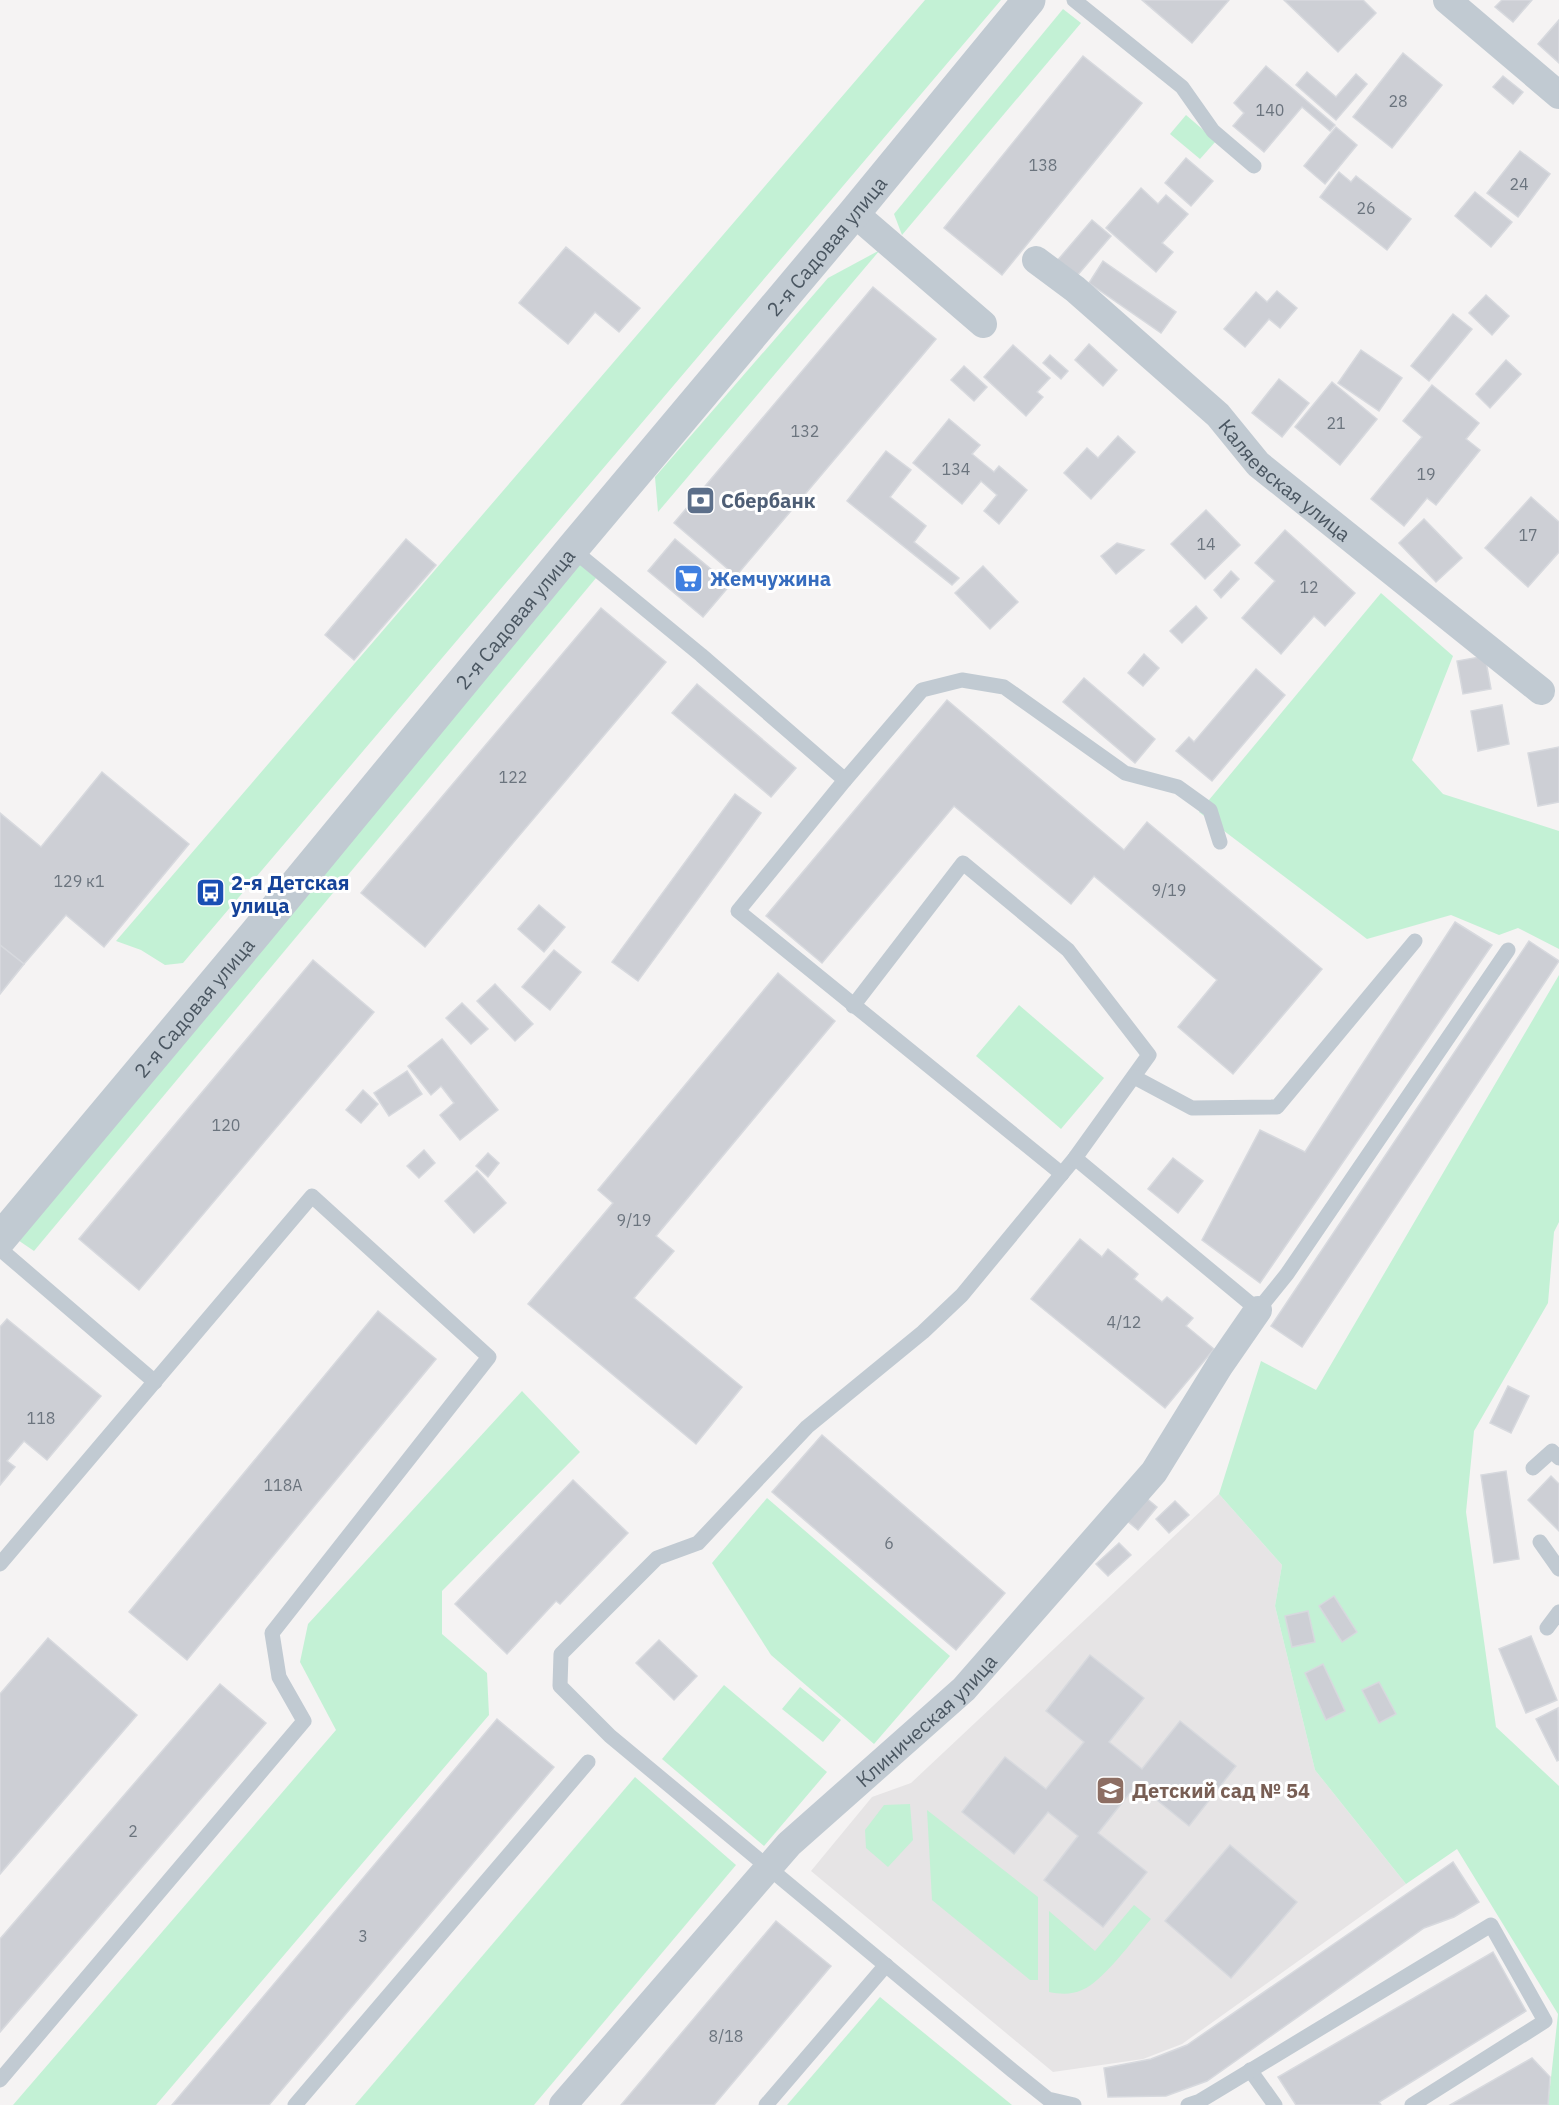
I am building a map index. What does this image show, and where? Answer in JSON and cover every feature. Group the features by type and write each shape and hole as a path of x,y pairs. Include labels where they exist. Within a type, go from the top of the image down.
{"street":[{"name":"2-я Садовая улица","path":"0,1239 1029,0"},
{"path":"1448,0 1559,95"},
{"path":"854,213 983,324"},
{"name":"Каляевская улица","path":"1036,260 1075,289 1218,415 1258,464 1541,692"},
{"name":"Клиническая улица","path":"563,2105 789,1844 964,1689 1154,1472 1220,1365 1258,1310"}],"lane":[{"path":"1074,0 1182,87 1213,131 1254,166"},
{"path":"572,549 702,655 845,780"},
{"path":"1062,1174 738,911 922,690 962,680 1004,687 1125,772 1178,787 1210,810 1220,842"},
{"path":"853,1006 963,863 1068,950 1149,1055 1075,1158 962,1295 923,1332 807,1427 698,1543 657,1558 561,1654 560,1686 610,1736 1048,2099 1074,2105"},
{"path":"1134,1077 1192,1108 1277,1107 1415,941"},
{"path":"1075,1158 1258,1310 1287,1274 1508,950"},
{"path":"0,1564 312,1196 489,1357 272,1633 279,1677 304,1721 0,2080"},
{"path":"0,1249 155,1382"},
{"path":"1533,1468 1552,1451 1559,1458"},
{"path":"1540,1542 1559,1569"},
{"path":"1547,1628 1559,1612"},
{"path":"295,2105 588,1762"},
{"path":"1188,2105 1200,2101 1491,1925 1545,2021 1412,2105"},
{"path":"766,2105 886,1965"},
{"path":"1250,2070 1275,2105"}],"shaded area":[{"name":"Детский сад № 54","path":"1219,1494 1282,1565 1275,1606 1315,1770 1406,1884 1182,2044 1143,2059 1053,2072 811,1871 872,1797 911,1783"}],"green space":[{"path":"925,0 1001,0 183,963 165,965 141,950 116,941"},
{"path":"1063,9 1081,23 902,235 894,214"},
{"path":"1186,115 1216,141 1200,159 1170,134"},
{"path":"880,250 658,512 655,477 828,278"},
{"path":"579,563 596,578 34,1251 12,1236"},
{"path":"1381,593 1453,656 1412,760 1443,794 1559,831 1559,949 1518,928 1499,935 1451,915 1367,939 1199,812"},
{"path":"1559,975 1559,1222 1554,1232 1548,1303 1474,1431 1466,1512 1496,1727 1559,1786 1559,2105 1548,2105 1558,2014 1457,1849 1406,1884 1315,1770 1275,1606 1282,1565 1219,1494 1261,1361 1316,1390"},
{"path":"1019,1005 1104,1078 1061,1129 976,1056"},
{"path":"522,1391 580,1452 442,1591 442,1634 487,1673 489,1715 156,2105 13,2105 336,1730 300,1662 308,1624"},
{"path":"767,1498 950,1656 874,1744 771,1655 712,1563"},
{"path":"724,1685 827,1772 764,1846 662,1759"},
{"path":"800,1687 841,1720 823,1742 782,1709"},
{"path":"635,1777 736,1865 534,2105 355,2105"},
{"path":"910,1804 913,1840 888,1867 866,1848 865,1830 884,1805"},
{"path":"927,1810 1038,1897 1038,1980 1030,1980 932,1900"},
{"path":"1134,1905 1151,1919 1109,1969 1082,1990 1066,1994 1049,1992 1049,1911 1095,1951"},
{"path":"880,1997 1012,2105 787,2105"}],"building":[{"path":"1142,0 1229,0 1192,43"},
{"path":"1284,0 1363,0 1376,13 1338,52"},
{"path":"1502,0 1532,0 1513,22 1495,7"},
{"path":"1559,20 1559,63 1538,44"},
{"path":"1403,53 1442,85 1392,148 1353,117"},
{"path":"1083,56 1142,103 1002,275 944,228"},
{"path":"1266,66 1335,125 1330,131 1302,107 1264,152 1233,126 1244,113 1234,103"},
{"path":"1307,72 1336,97 1356,74 1367,84 1336,120 1296,85"},
{"path":"1503,76 1523,92 1513,104 1493,87"},
{"path":"1336,127 1357,145 1325,184 1304,166"},
{"path":"1520,151 1550,174 1518,217 1487,193"},
{"path":"1186,158 1213,181 1191,206 1165,183"},
{"path":"1339,172 1351,182 1356,176 1411,219 1387,250 1320,197"},
{"path":"1141,188 1158,204 1166,195 1188,214 1162,243 1173,252 1156,272 1106,228"},
{"path":"1475,192 1512,222 1491,247 1455,216"},
{"path":"1092,220 1111,236 1076,277 1057,261"},
{"path":"566,247 640,308 619,332 595,312 568,344 519,303"},
{"path":"1103,261 1176,312 1161,333 1089,283"},
{"path":"873,287 936,339 736,576 674,523"},
{"path":"1277,291 1297,308 1280,328 1269,319 1245,347 1224,329 1256,292 1267,302"},
{"path":"1486,295 1509,316 1492,335 1469,313"},
{"path":"1453,314 1472,329 1429,381 1411,366"},
{"path":"1089,344 1117,370 1103,386 1075,360"},
{"path":"1013,345 1050,378 1037,392 1043,397 1026,416 984,377"},
{"path":"1361,350 1402,378 1379,411 1338,383"},
{"path":"1050,355 1068,371 1061,379 1043,363"},
{"path":"1506,360 1521,374 1490,408 1476,394"},
{"path":"964,366 987,387 974,401 951,380"},
{"path":"1279,379 1309,403 1282,437 1252,413"},
{"path":"1332,382 1377,419 1340,465 1295,427"},
{"path":"1432,385 1479,423 1466,439 1480,450 1436,505 1427,498 1404,526 1371,499 1422,437 1403,421"},
{"path":"949,419 980,445 972,454 994,472 999,466 1027,490 999,524 984,511 997,495 981,481 962,504 913,463"},
{"path":"1118,436 1135,452 1091,499 1064,473 1087,448 1098,458"},
{"path":"886,451 911,470 890,497 926,526 914,542 959,578 952,585 847,501"},
{"path":"1531,497 1559,522 1559,552 1528,587 1485,548"},
{"path":"1206,510 1240,545 1205,579 1171,544"},
{"path":"1424,519 1462,558 1436,582 1399,543"},
{"path":"1285,530 1355,593 1325,626 1314,616 1281,654 1242,618 1275,581 1255,563"},
{"path":"406,539 436,565 354,660 325,635"},
{"name":"Жемчужина","path":"675,539 730,585 703,617 648,571"},
{"path":"1117,543 1144,550 1116,574 1101,556"},
{"path":"983,566 1018,602 990,629 955,593"},
{"path":"1231,571 1239,579 1221,598 1214,590"},
{"path":"1196,606 1207,618 1182,643 1170,631"},
{"path":"601,608 666,662 425,947 361,893"},
{"path":"1144,654 1159,668 1143,686 1128,673"},
{"path":"1485,656 1491,689 1463,694 1457,661"},
{"path":"1256,669 1285,695 1212,781 1176,751 1189,737 1194,742"},
{"path":"1084,678 1155,739 1135,763 1063,702"},
{"path":"697,684 796,768 771,797 672,713"},
{"path":"947,700 1124,850 1147,822 1322,969 1233,1074 1178,1027 1217,980 1094,876 1071,904 954,806 822,963 766,916"},
{"path":"1502,705 1509,744 1478,751 1471,711"},
{"path":"1559,747 1559,802 1538,806 1528,753"},
{"path":"102,772 189,844 104,947 66,915 24,964 0,945 0,813 41,847"},
{"path":"735,794 761,813 638,981 612,962"},
{"path":"539,905 565,927 544,952 518,929"},
{"path":"1455,922 1492,945 1260,1283 1202,1240 1260,1130 1305,1152"},
{"path":"1529,941 1559,961 1302,1347 1271,1326"},
{"path":"0,945 24,964 0,994"},
{"path":"554,950 581,972 550,1010 522,987"},
{"path":"313,960 374,1012 139,1290 79,1239"},
{"path":"778,973 835,1021 656,1236 674,1251 634,1298 742,1387 696,1444 528,1304 613,1203 598,1190"},
{"path":"495,984 533,1024 515,1041 477,1001"},
{"path":"462,1003 488,1029 471,1044 446,1018"},
{"path":"442,1039 498,1110 460,1140 440,1115 454,1103 441,1086 431,1095 408,1066"},
{"path":"407,1071 422,1094 389,1116 374,1093"},
{"path":"363,1090 378,1104 361,1123 346,1110"},
{"path":"424,1150 435,1163 419,1178 407,1166"},
{"path":"488,1153 499,1163 488,1177 476,1166"},
{"path":"1173,1158 1203,1181 1178,1213 1148,1189"},
{"path":"477,1171 506,1203 474,1233 445,1201"},
{"path":"1080,1239 1102,1257 1108,1249 1138,1274 1134,1279 1162,1302 1167,1297 1193,1318 1186,1326 1214,1349 1165,1408 1031,1299"},
{"path":"378,1311 436,1359 187,1660 129,1612"},
{"path":"7,1319 101,1396 47,1460 24,1441 7,1461 15,1467 0,1485 0,1327"},
{"path":"1508,1386 1529,1396 1511,1433 1490,1423"},
{"path":"822,1435 1005,1593 956,1650 772,1492"},
{"path":"1506,1471 1519,1559 1494,1563 1481,1475"},
{"path":"1551,1476 1559,1484 1559,1531 1528,1500"},
{"path":"573,1480 628,1533 560,1604 556,1601 507,1654 455,1604"},
{"path":"1145,1497 1157,1507 1138,1530 1126,1520"},
{"path":"1175,1501 1189,1515 1169,1533 1156,1519"},
{"path":"1119,1543 1131,1555 1108,1576 1096,1564"},
{"path":"1334,1596 1357,1632 1342,1642 1319,1606"},
{"path":"1308,1611 1315,1642 1292,1647 1285,1616"},
{"path":"1531,1636 1557,1700 1526,1713 1499,1649"},
{"path":"48,1638 137,1715 0,1874 0,1694"},
{"path":"659,1640 697,1676 674,1700 636,1663"},
{"path":"1090,1655 1144,1698 1109,1742 1142,1769 1180,1721 1236,1766 1189,1826 1137,1784 1098,1833 1147,1872 1103,1927 1044,1880 1078,1836 1048,1812 1014,1854 962,1812 1005,1757 1046,1789 1084,1742 1046,1711"},
{"path":"1323,1664 1345,1711 1326,1720 1305,1673"},
{"path":"1379,1682 1396,1714 1379,1723 1362,1690"},
{"path":"220,1684 266,1723 0,2032 0,1939"},
{"path":"1558,1708 1559,1760 1557,1761 1536,1719"},
{"path":"497,1719 554,1767 269,2105 172,2105"},
{"path":"1230,1845 1297,1902 1231,1978 1165,1921"},
{"path":"1453,1862 1479,1902 1454,1917 1424,1928 1207,2081 1166,2096 1108,2097 1104,2068 1151,2059 1187,2045"},
{"path":"776,1921 831,1966 714,2105 621,2105"},
{"path":"1493,1952 1526,2011 1379,2102 1381,2105 1296,2105 1278,2077"},
{"path":"1532,2058 1550,2077 1548,2105 1450,2105"}],"place":[{"name":"Сбербанк","path":"700,500"},
{"name":"Жемчужина","path":"689,578"},
{"name":"2-я Детская улица","path":"210,893"},
{"name":"Детский сад № 54","path":"1111,1790"}]}
